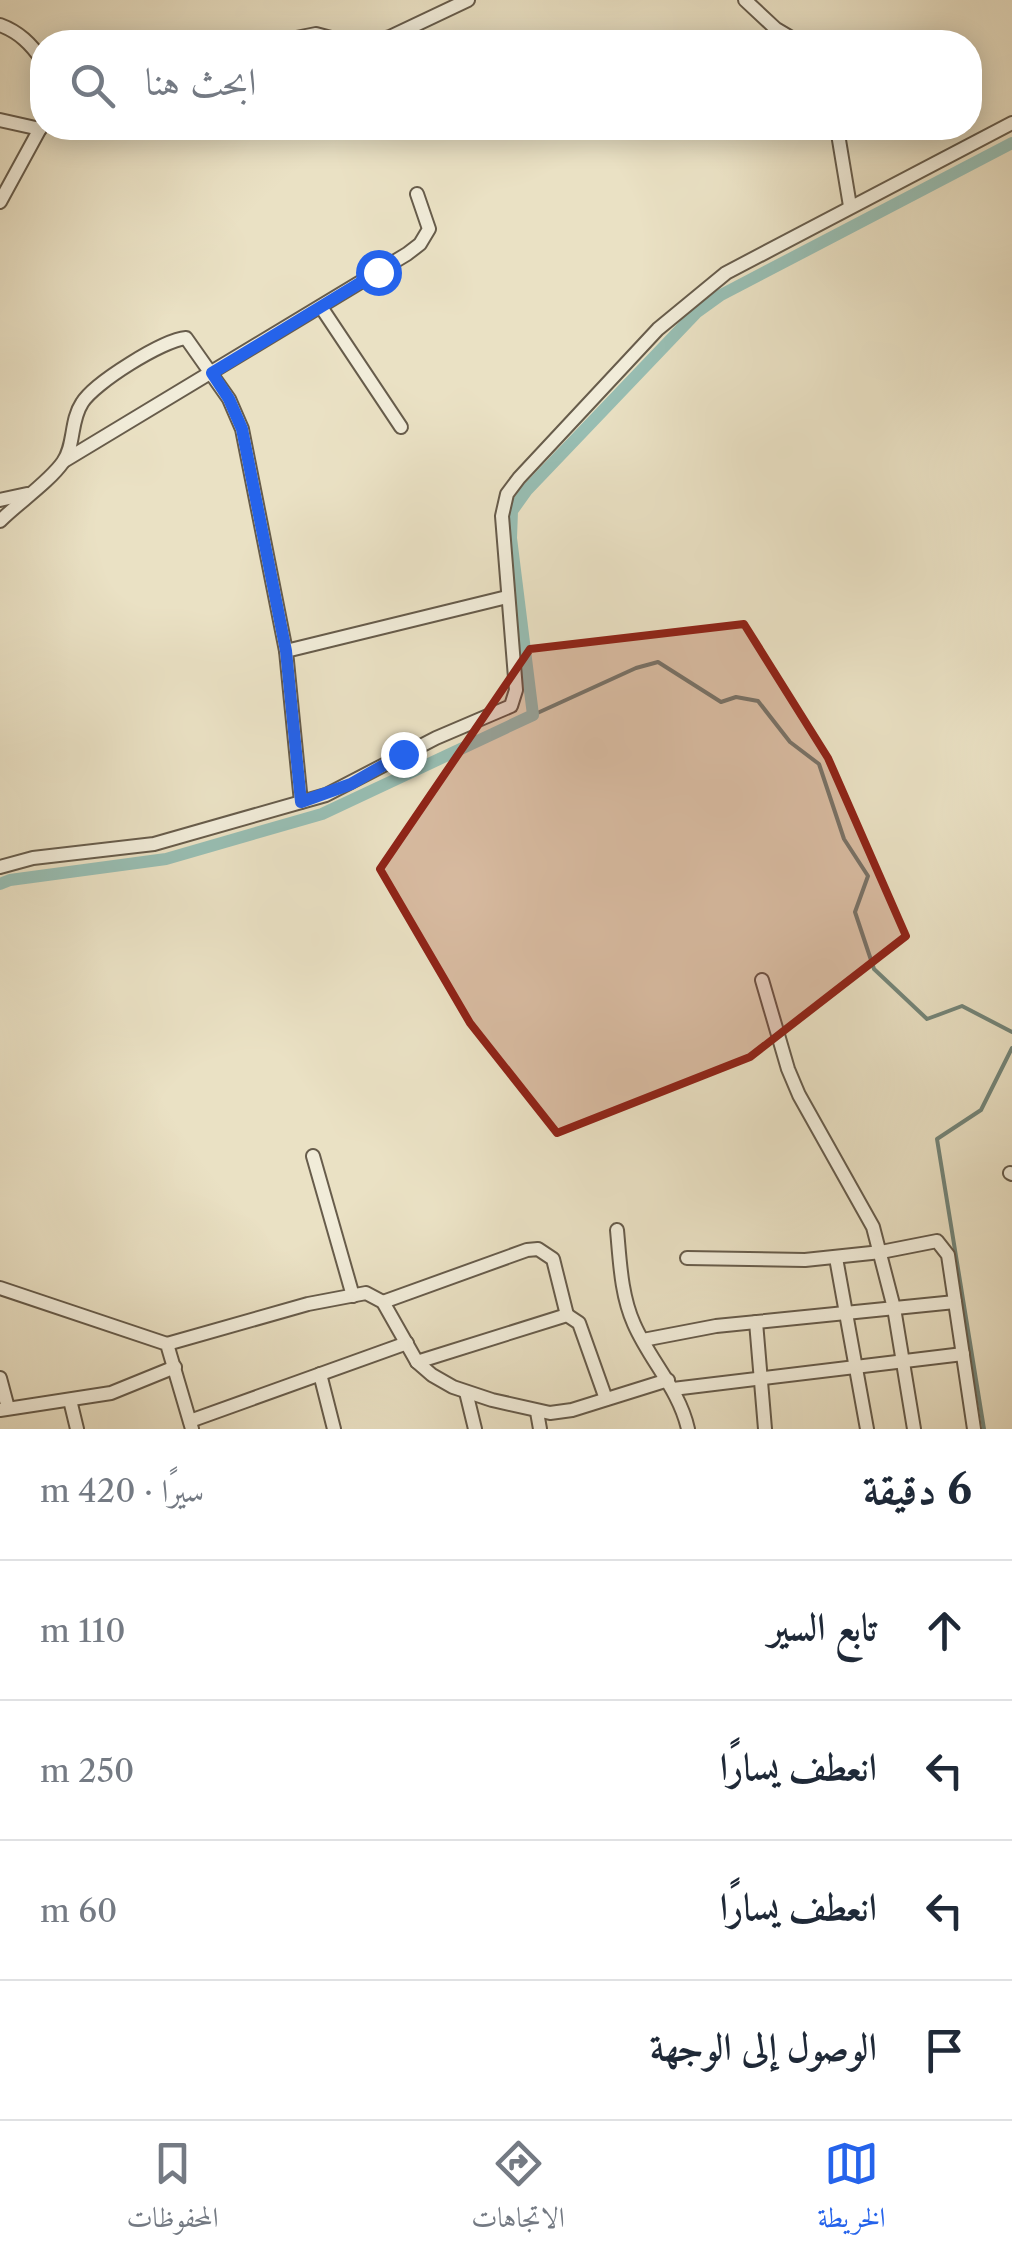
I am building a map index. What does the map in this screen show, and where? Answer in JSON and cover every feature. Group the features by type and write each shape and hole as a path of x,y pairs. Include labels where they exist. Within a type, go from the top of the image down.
{"street":[{"path":"405,30 468,0"},
{"path":"745,0 776,30"},
{"path":"0,25 14,30 30,43"},
{"path":"0,120 30,125"},
{"path":"982,138 1012,123"},
{"path":"0,202 34,140"},
{"path":"839,140 850,206"},
{"path":"0,867 33,858 154,844 301,802 351,784 420,746 511,706 516,690 502,516 507,494 519,478 679,309 726,273 979,140"},
{"path":"0,521 64,461 420,244 427,236 429,222 418,194"},
{"path":"321,306 400,427"},
{"path":"64,461 82,402 93,390 183,336 192,344 229,399 242,429 286,651 301,802"},
{"path":"0,500 28,494"},
{"path":"286,651 508,597"},
{"path":"762,980 799,1095 873,1227 894,1308 914,1429"},
{"path":"313,1156 353,1296"},
{"path":"617,1230 628,1308 671,1384 688,1429"},
{"path":"687,1258 836,1258 931,1241 941,1243 948,1256 974,1429"},
{"path":"383,1302 538,1249 553,1259 567,1315 578,1324 606,1399"},
{"path":"836,1258 867,1429"},
{"path":"0,1288 167,1344 308,1304 372,1294 383,1302 418,1362 432,1375 466,1392 537,1412 572,1410 671,1384 760,1379 963,1354"},
{"path":"643,1340 680,1330 955,1302"},
{"path":"418,1362 567,1315"},
{"path":"756,1322 766,1429"},
{"path":"167,1344 190,1425 407,1343"},
{"path":"0,1378 4,1409 112,1393 174,1366"},
{"path":"320,1374 334,1429"},
{"path":"466,1392 475,1429"},
{"path":"70,1400 77,1429"},
{"path":"537,1412 540,1429"}],"highlighted area":[{"path":"744,624 828,758 906,936 750,1057 557,1133 470,1023 380,869 530,649"}],"waterway":[{"path":"0,884 166,859 322,814 533,715 511,538 512,511 527,490 696,313 721,295 1012,143"},
{"path":"533,715 636,668 658,662 721,702 736,697 758,701 790,742 819,764 844,839 868,876 855,912 874,969 927,1019 962,1006 1012,1032"},
{"path":"984,1429 937,1139 981,1110 1012,1048"}],"route":[{"path":"378,272 212,373 242,429 286,651 301,802 351,784 403,754"}]}
